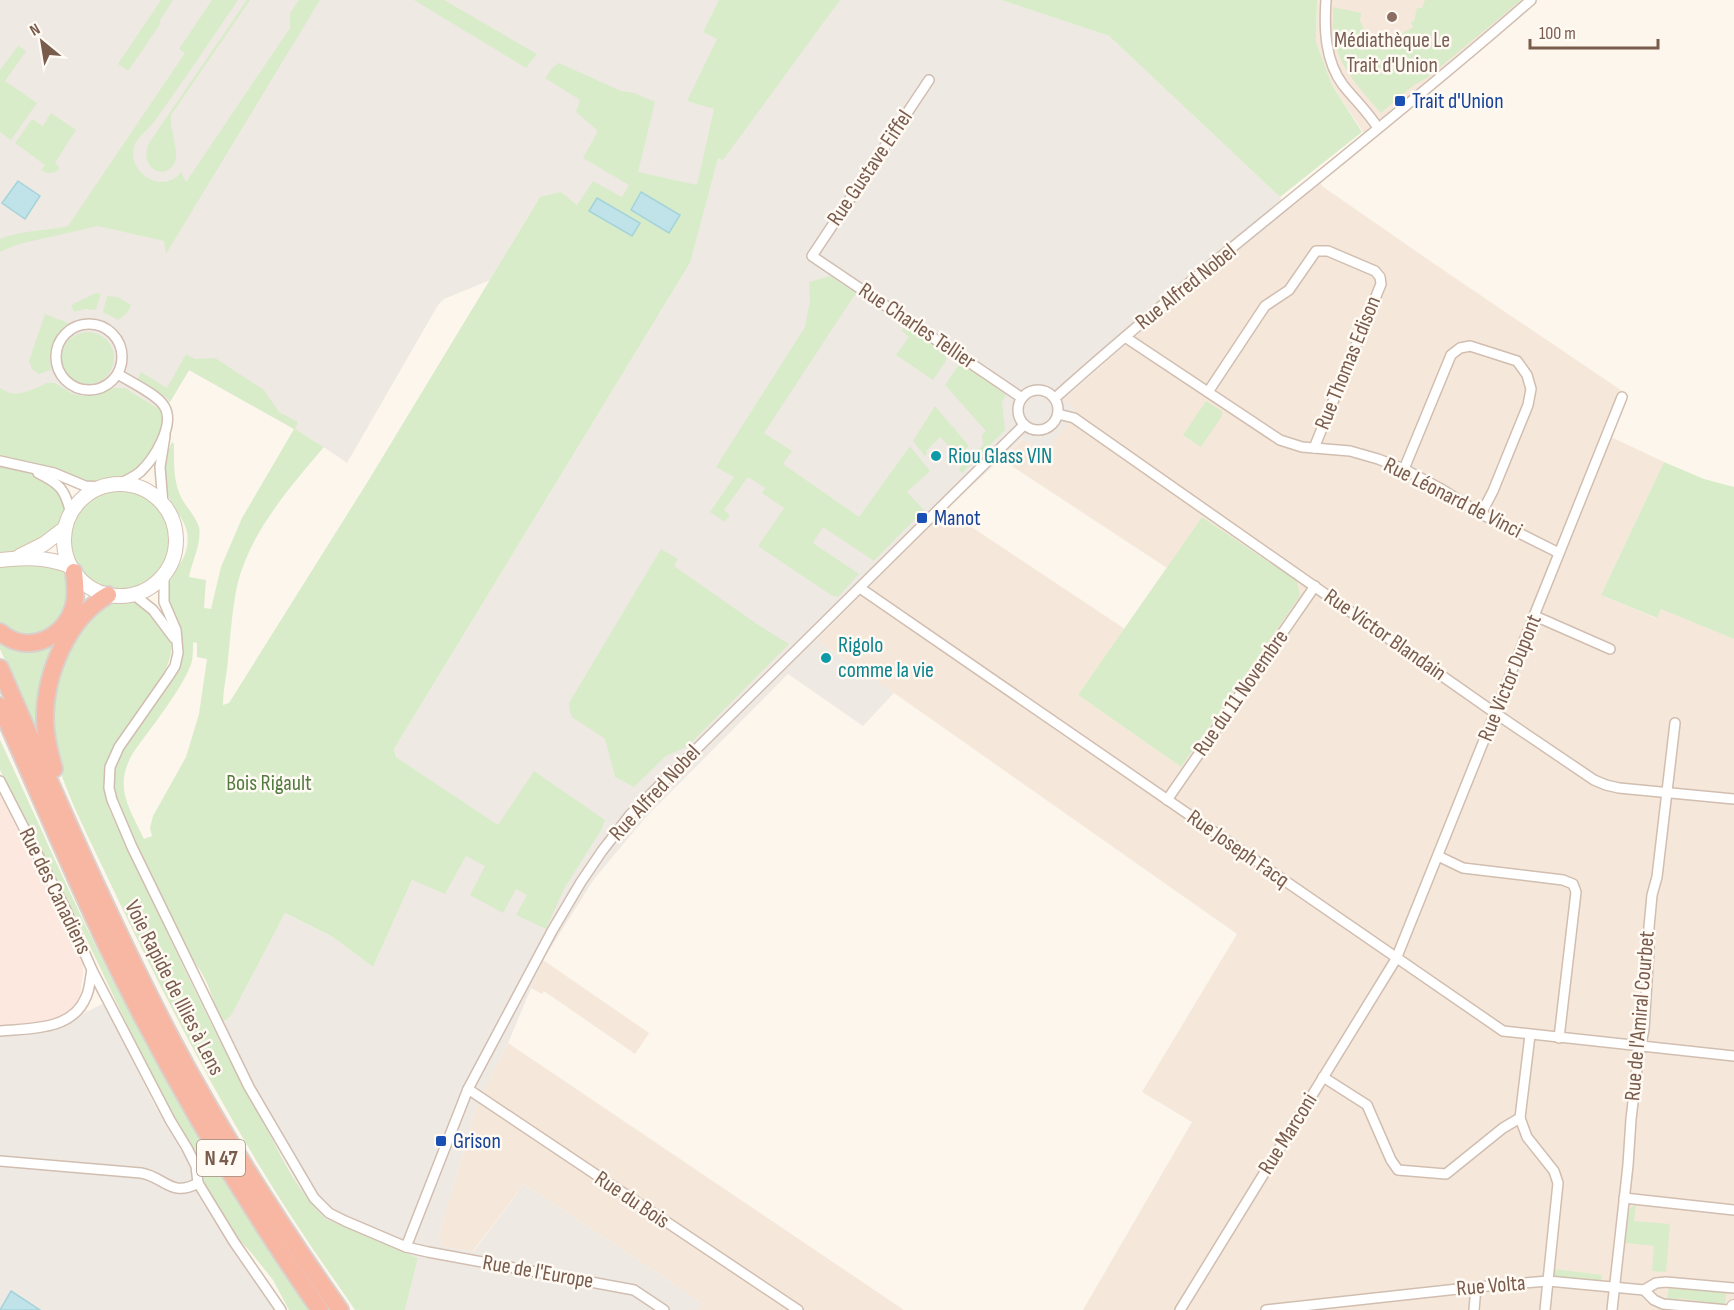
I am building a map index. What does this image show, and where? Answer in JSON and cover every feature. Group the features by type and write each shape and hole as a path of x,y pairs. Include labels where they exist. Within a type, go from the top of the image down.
{"highway":[{"path":"0,632 12,640 27,643 38,642 56,634 67,621 75,603 72,569"},
{"path":"61,804 62,790 45,734 49,685 67,639 77,622 87,610 108,595"},
{"name":"Voie Rapide de Illies à Lens","path":"0,668 122,940 181,1056 250,1174 296,1247 340,1310"},
{"name":"N 47","path":"0,706 108,947 161,1053 237,1183 320,1310"},
{"path":"0,731 27,785 43,801"}],"street":[{"path":"1326,0 1326,42 1331,63 1342,83 1378,128"},
{"name":"Rue Alfred Nobel","path":"1055,398 1125,337 1531,0"},
{"name":"Rue Gustave Eiffel","path":"812,256 929,80"},
{"name":"Rue Thomas Edison","path":"1208,392 1265,306 1289,290 1311,256 1321,250 1328,251 1375,271 1380,277 1381,284 1314,448"},
{"name":"Rue Charles Tellier","path":"812,256 1022,398"},
{"path":"87,324 98,325 108,330 116,338 121,348 122,360 117,374 104,387 94,390 82,390 71,386 57,368 57,347 63,337 75,327 87,324"},
{"name":"Rue Léonard de Vinci","path":"1125,337 1280,440 1302,447 1350,451 1404,469 1481,514 1559,553"},
{"path":"1404,469 1451,355 1460,348 1470,346 1517,361 1527,375 1531,389 1528,405 1481,514"},
{"path":"117,374 160,401 169,419 160,467 163,504"},
{"path":"1034,390 1042,390 1055,398 1058,414 1056,420 1047,428 1035,430 1024,425 1018,415 1022,398 1034,390"},
{"name":"Rue Victor Dupont","path":"1396,958 1622,397"},
{"name":"Rue Victor Blandain","path":"1058,414 1074,418 1600,783 1619,788 1734,799"},
{"name":"Rue Alfred Nobel","path":"406,1247 468,1089 552,931 581,882 612,838 630,815 1024,425"},
{"path":"0,461 54,472 85,486 101,487 119,484 134,477 144,467 165,434"},
{"path":"28,467 56,482 63,490 70,514"},
{"path":"101,487 83,498 70,514 65,528 64,548 72,569 87,586 108,595 133,594 151,587 164,575 173,560 176,544 172,519 163,504 154,495 141,488 119,484"},
{"path":"18,557 44,544 65,528"},
{"path":"0,560 18,557 45,558 72,569"},
{"path":"164,575 164,602 176,630 178,644"},
{"name":"Rue du 11 Novembre","path":"1167,800 1316,586"},
{"name":"Rue Joseph Facq","path":"860,588 1503,1031 1734,1056"},
{"path":"133,594 153,610 178,644"},
{"path":"1535,616 1610,649"},
{"name":"Rue de l'Europe","path":"178,644 174,666 114,758 108,778 109,788 116,813 249,1087 314,1198 329,1213 406,1247 634,1290 664,1310"},
{"name":"Rue de l'Amiral Courbet","path":"1612,1310 1631,1119 1641,1045 1649,927 1675,723"},
{"name":"Rue des Canadiens","path":"0,780 66,910 92,970 170,1120 188,1148 196,1166 198,1183 234,1242 281,1310"},
{"path":"1438,856 1462,868 1563,880 1573,884 1576,892 1559,1038"},
{"name":"Rue Marconi","path":"1180,1310 1396,958"},
{"path":"0,1031 50,1026 66,1020 77,1011 87,997 92,970"},
{"path":"87,997 103,998 109,1003"},
{"path":"1530,1035 1520,1118 1527,1137 1554,1171 1558,1183 1545,1310"},
{"path":"1323,1077 1367,1105 1391,1160 1398,1170 1446,1174 1503,1128 1520,1118"},
{"name":"Rue du Bois","path":"468,1089 798,1310"},
{"path":"0,1161 154,1175 167,1186 177,1189 184,1189 198,1183"},
{"path":"1624,1198 1734,1210"},
{"name":"Rue Volta","path":"1266,1310 1548,1281 1644,1290 1656,1283 1666,1282 1734,1288"},
{"path":"1474,1310 1476,1287"},
{"name":"Rue Volta","path":"1644,1290 1654,1300 1663,1304 1728,1310"}],"shaded area":[{"path":"0,0 1001,0 1109,36 1280,197 1289,210 1160,314 1065,399 1076,413 1045,453 1022,439 946,510 816,640 894,693 863,726 788,674 646,817 594,879 543,960 508,1043 478,1102 439,1235 443,1247 474,1251 524,1184 702,1303 697,1310 405,1310 418,1258 326,1219 314,1208 302,1192 246,1092 214,1029 231,1016 285,913 333,937 373,967 412,880 445,893 487,818 396,757 394,749 690,263 540,197 490,280 444,299 438,305 347,463 312,439 189,370 170,402 159,409 130,391 79,404 0,401"},
{"path":"1317,0 1531,0 1367,138 1332,85 1316,42"},
{"path":"1321,183 1322,186 1433,263 1628,395 1611,437 1664,462 1601,595 1656,618 1660,608 1734,639 1734,1310 1083,1310 1192,1122 1142,1092 1237,934 816,640 946,510 1125,629 1078,695 1181,767 1299,596 1297,581 1202,517 1167,568 1001,459 1023,439 1044,453 1076,413 1064,400 1160,314"},
{"path":"0,794 83,962 80,996 87,1012 50,1031 0,1036"},
{"path":"543,960 649,1033 635,1054 544,991 542,994 531,988"},
{"path":"102,1004 106,1007 154,1104 192,1169 197,1194 274,1310 0,1310 0,1036 50,1031"},
{"path":"508,1043 904,1310 697,1310 702,1303 524,1184 473,1251 443,1247 439,1235 478,1102"}],"green space":[{"path":"161,0 173,0 159,22 161,23 128,71 118,64"},
{"path":"212,0 238,0 165,107 137,140 134,147 133,157 136,166 148,178 157,181 166,182 174,179 181,172 186,182 290,28 290,13 299,0 320,0 166,254 164,241 98,226 19,244 0,252 0,239 25,232 68,226 185,53 179,49"},
{"path":"247,0 250,0 171,115 176,147 174,164 164,172 153,169 147,159 146,151 149,143"},
{"path":"414,0 444,0 537,54 526,68"},
{"name":"Bois Rigault","path":"719,0 840,0 723,160 718,158 690,263 394,749 396,757 498,825 534,771 605,820 601,830 564,889 546,929 516,915 527,895 516,889 503,913 470,895 485,866 466,856 445,894 412,880 373,967 333,937 285,913 231,1016 223,1022 207,982 193,961 125,822 114,783 116,768 122,752 175,676 183,650 168,591 171,578 183,559 188,542 186,527 166,489 166,462 172,442 177,486 182,499 196,520 200,533 189,577 206,580 204,608 211,609 221,567 242,518 294,429 189,370 170,402 166,397 137,380 141,372 167,388 186,354 195,359 215,358 264,390 279,412 298,422 295,429 324,447 262,527 244,563 234,601 223,705 229,703 370,478 540,197 561,192 577,205 593,181 622,197 629,185 583,158 598,131 576,112 580,100 545,78 559,63 621,91 635,93 655,102 638,172 697,185 714,109 687,101 717,39 703,32","holes":["193,642 197,643 197,657 207,659 199,714 186,757 153,816 150,828 152,836 144,839 125,797 124,776 133,753 182,683 192,661"]},
{"path":"1001,0 1317,0 1316,42 1332,85 1362,132 1280,197 1109,36"},
{"path":"1425,0 1521,0 1381,113 1353,80 1337,52 1334,41 1333,7 1361,13 1360,21 1369,38 1387,43 1413,27 1411,22 1414,21 1417,8 1422,8"},
{"path":"18,46 26,51 5,81 37,103 11,140 0,132 0,70"},
{"path":"51,113 76,130 55,163 60,168 54,173 41,170 45,165 15,143 32,119 43,126"},
{"path":"830,276 856,293 764,433 792,451 783,464 859,517 910,446 930,471 907,492 924,510 874,561 823,527 813,543 859,574 838,597 831,595 758,546 784,508 762,493 765,488 748,477 724,510 730,515 725,522 710,512 734,477 716,467 805,327 810,300 809,282"},
{"path":"96,293 101,294 96,310 86,309 74,312 71,305"},
{"path":"107,296 118,297 131,305 128,312 118,320 103,312"},
{"path":"45,314 71,324 60,333 54,344 51,370 39,374 32,369 29,361"},
{"path":"904,326 947,354 946,361 933,380 896,355 909,337 902,331"},
{"path":"88,332 98,334 106,340 112,348 114,358 112,368 106,376 98,382 88,384 78,382 70,376 64,368 62,358 64,348 70,340 78,334"},
{"path":"961,362 1006,395 1002,402 1005,430 962,473 959,470 961,466 983,445 982,435 986,431 945,385"},
{"path":"47,383 55,383 81,396 96,395 114,388 125,388 159,409 163,415 163,427 147,460 124,477 89,483 40,466 0,456 0,388 17,394"},
{"path":"1206,401 1222,411 1222,416 1201,447 1183,435"},
{"path":"935,406 969,446 958,456 940,437 926,451 925,456 913,441"},
{"path":"1664,462 1704,479 1734,487 1734,639 1661,609 1657,618 1601,595"},
{"path":"0,466 33,474 55,485 64,500 64,509 62,518 43,539 24,550 0,556"},
{"path":"115,488 137,492 155,503 167,520 170,530 170,548 161,569 149,581 125,590 104,588 87,577 75,560 71,539 75,519 89,501"},
{"path":"1202,517 1297,581 1300,596 1181,767 1078,695"},
{"path":"661,549 678,559 674,566 789,644 688,746 666,756 634,787 615,777 605,739 572,717 569,703"},
{"path":"20,562 60,566 68,574 67,608 52,629 33,637 10,632 0,624 0,566"},
{"path":"105,601 135,603 144,608 167,633 171,646 166,669 159,682 116,742 109,759 105,782 109,809 223,1047 284,1162 307,1198 326,1219 418,1258 405,1310 355,1310 271,1185 195,1053 148,962 64,783 52,731 54,695 62,659 73,639"},
{"path":"0,637 57,639 40,738 0,649"},
{"path":"0,740 93,941 148,1046 216,1161 312,1310 289,1310 273,1280 240,1241 205,1186 202,1166 159,1092 76,917 0,770"},
{"path":"1636,1204 1634,1221 1670,1224 1666,1272 1652,1271 1654,1246 1625,1243 1628,1210"},
{"path":"1554,1269 1602,1275 1601,1281 1553,1276"},
{"path":"1669,1285 1679,1286 1679,1289 1726,1292 1725,1305 1678,1298 1677,1301 1667,1300"}],"water":[{"path":"18,181 40,196 25,219 2,203"},
{"path":"641,192 680,215 669,233 631,210"},
{"path":"597,198 640,223 632,236 589,211"},
{"path":"11,1291 40,1310 0,1310"}],"place":[{"name":"Médiathèque Le Trait d'Union","path":"1392,17"},
{"name":"Trait d'Union","path":"1400,101"},
{"name":"Riou Glass VIN","path":"936,456"},
{"name":"Manot","path":"922,518"},
{"name":"Rigolo comme la vie","path":"826,658"},
{"name":"Grison","path":"441,1141"}]}
